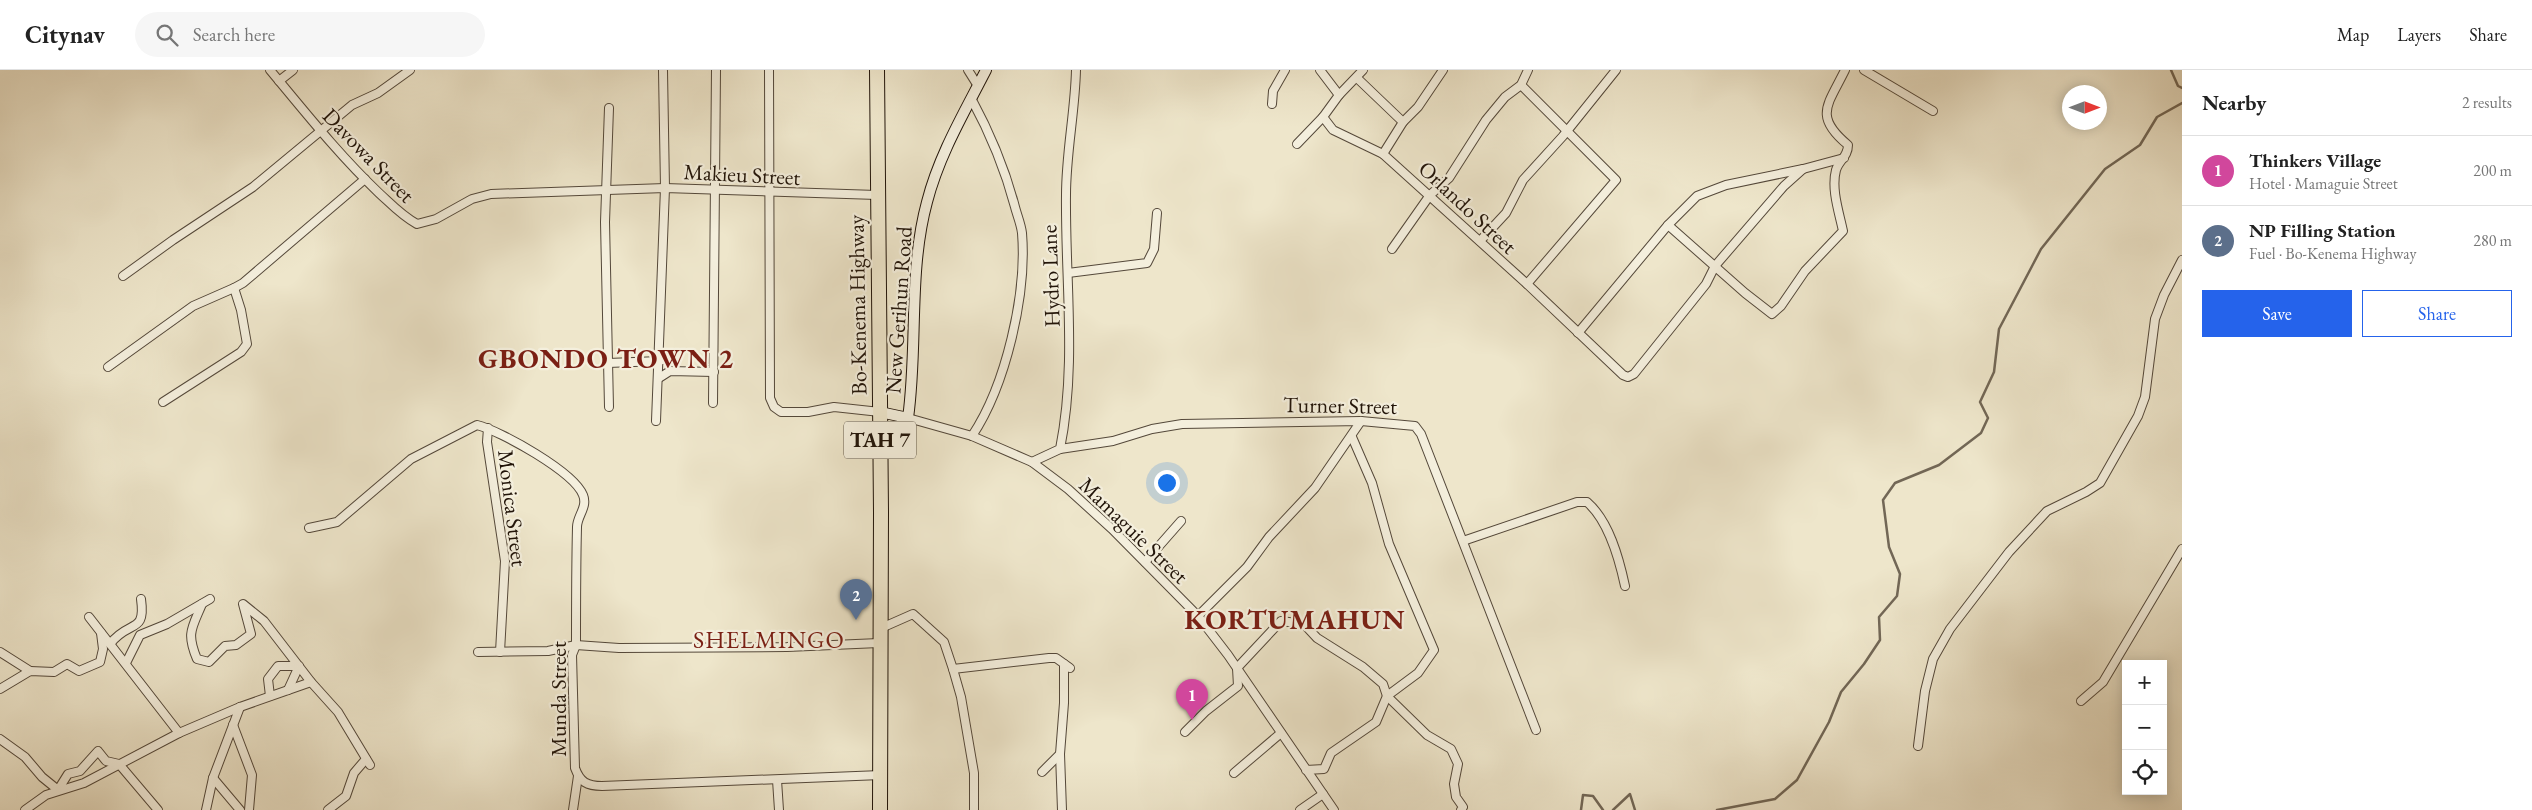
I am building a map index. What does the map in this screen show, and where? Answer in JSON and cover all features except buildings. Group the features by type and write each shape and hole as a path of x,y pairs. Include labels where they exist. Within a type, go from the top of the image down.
{"highway":[{"name":"Bo-Kenema Highway","path":"877,70 880,412 880,810"}],"street":[{"name":"Davowa Street","path":"270,70 365,179 406,218 417,224 436,219 472,198 492,194 607,192"},
{"path":"279,81 293,70"},
{"path":"123,276 253,187 352,105 378,93 410,70"},
{"path":"713,403 716,70"},
{"path":"769,70 770,398 774,407 782,412 808,412 834,407 880,412"},
{"path":"968,70 978,86"},
{"name":"New Gerihun Road","path":"880,412 908,418 911,393 918,246 925,211 938,166 986,70"},
{"name":"Hydro Lane","path":"1060,450 1066,418 1069,357 1070,306 1066,173 1076,70"},
{"path":"1272,104 1273,91 1284,70"},
{"path":"1320,70 1339,95"},
{"path":"1297,144 1323,117 1339,95 1358,78 1363,70"},
{"path":"1383,154 1403,122 1418,107 1443,70"},
{"path":"1392,248 1430,195 1449,178 1486,120 1505,97 1520,84 1528,70"},
{"path":"1480,241 1506,213 1523,180 1566,132 1616,70"},
{"path":"1668,225 1772,314 1805,271 1843,231 1835,195 1836,170 1848,153 1848,145 1831,130 1825,112 1845,70"},
{"path":"1864,70 1933,111"},
{"path":"656,421 660,361 665,188 663,71"},
{"path":"1358,78 1403,122"},
{"path":"1520,84 1616,180 1527,284"},
{"path":"971,98 1007,177 1022,232 1018,301 1001,379 982,421 972,436"},
{"path":"609,108 605,222 609,407"},
{"name":"Orlando Street","path":"1323,117 1333,130 1383,154 1628,377 1634,374 1706,284 1715,266"},
{"path":"1578,333 1668,225 1697,196 1726,184 1803,169 1844,158"},
{"path":"1715,266 1784,186 1803,169"},
{"path":"108,367 193,306 244,282 365,179"},
{"name":"Makieu Street","path":"607,192 665,188 877,195"},
{"path":"1068,273 1146,263 1154,249 1157,213"},
{"path":"1918,746 1925,691 1933,660 1950,629 2009,552 2047,511 2100,483 2138,416 2145,397 2156,319 2164,295 2182,260"},
{"path":"163,402 241,352 247,344 241,310 234,288"},
{"path":"608,363 660,361"},
{"path":"659,378 670,371 714,372"},
{"name":"Mamaguie Street","path":"908,418 972,436 1032,462 1068,489 1198,616 1237,668 1334,810"},
{"path":"1198,616 1247,567 1269,537 1315,488 1352,437 1361,421"},
{"name":"Turner Street","path":"1060,450 1113,441 1152,429 1182,424 1361,421 1415,426 1421,434 1536,730"},
{"path":"309,528 337,522 411,459 477,425 488,428"},
{"name":"Munda Street","path":"488,428 520,443 574,481 583,494 585,504 577,523 576,646 572,655 575,768 578,776 590,786 602,786 881,775"},
{"name":"Monica Street","path":"488,428 487,442 505,561 500,652"},
{"path":"1306,770 1324,769 1331,753 1376,722 1388,696 1418,673 1434,650 1389,544 1372,482 1352,437"},
{"path":"1032,462 1060,450"},
{"path":"1463,541 1577,502 1587,502 1594,508 1619,556 1625,586"},
{"path":"1144,562 1181,521"},
{"path":"2081,701 2103,682 2182,549"},
{"path":"110,644 119,632 139,623 143,615 141,599"},
{"path":"126,662 140,635 166,624 210,599"},
{"path":"202,604 191,630 190,642 197,659 209,662 225,646 236,645 252,634 243,604 264,621 311,682 338,712 368,762 354,774 346,796 328,810"},
{"path":"478,652 548,651 576,646 619,648 787,646 879,636 913,614 944,642 953,669 961,697 974,772 974,810"},
{"path":"89,617 126,662 179,733"},
{"path":"1185,732 1206,711 1238,686 1237,668 1281,621 1304,624 1331,649 1363,667 1383,684 1388,696 1427,735 1451,749 1458,764 1454,784 1456,797 1463,806 1461,810"},
{"path":"0,652 30,671 54,672 67,664 79,671 100,662 103,649 101,632"},
{"path":"953,669 1049,658 1056,658 1067,666 1060,754 1062,810"},
{"path":"270,696 268,679 278,666 299,666"},
{"path":"288,690 299,666"},
{"path":"0,689 30,671"},
{"path":"26,810 33,807 46,795 84,783 179,733 240,707 311,682"},
{"path":"206,810 213,778 240,707"},
{"path":"233,725 252,775 249,810"},
{"path":"1234,773 1281,733"},
{"path":"0,739 25,756 42,777 58,790"},
{"path":"58,790 68,774 80,771 98,751 106,761 119,764 158,810"},
{"path":"1042,772 1060,754"},
{"path":"573,810 578,776"},
{"path":"213,778 240,810"},
{"path":"777,780 778,810"},
{"path":"1300,810 1323,794"}],"waterway":[{"path":"2171,70 2178,86 2182,88"},
{"path":"1717,810 1775,799 1797,780 1829,722 1841,692 1864,664 1880,640 1879,617 1897,596 1900,574 1889,547 1883,500 1895,483 1939,465 1981,433 1988,418 1980,402 1994,372 1999,329 2041,249 2105,169 2140,145 2157,117 2182,103"},
{"path":"1613,810 1630,794 1635,810"},
{"path":"1581,810 1583,795 1593,796 1603,810"}],"place":[{"name":"NP Filling Station","path":"856,620"},
{"name":"Thinkers Village","path":"1192,720"}],"district":[{"name":"GBONDO TOWN 2","path":"606,358"},
{"name":"KORTUMAHUN","path":"1295,619"},
{"name":"SHELMINGO","path":"769,640"}]}
